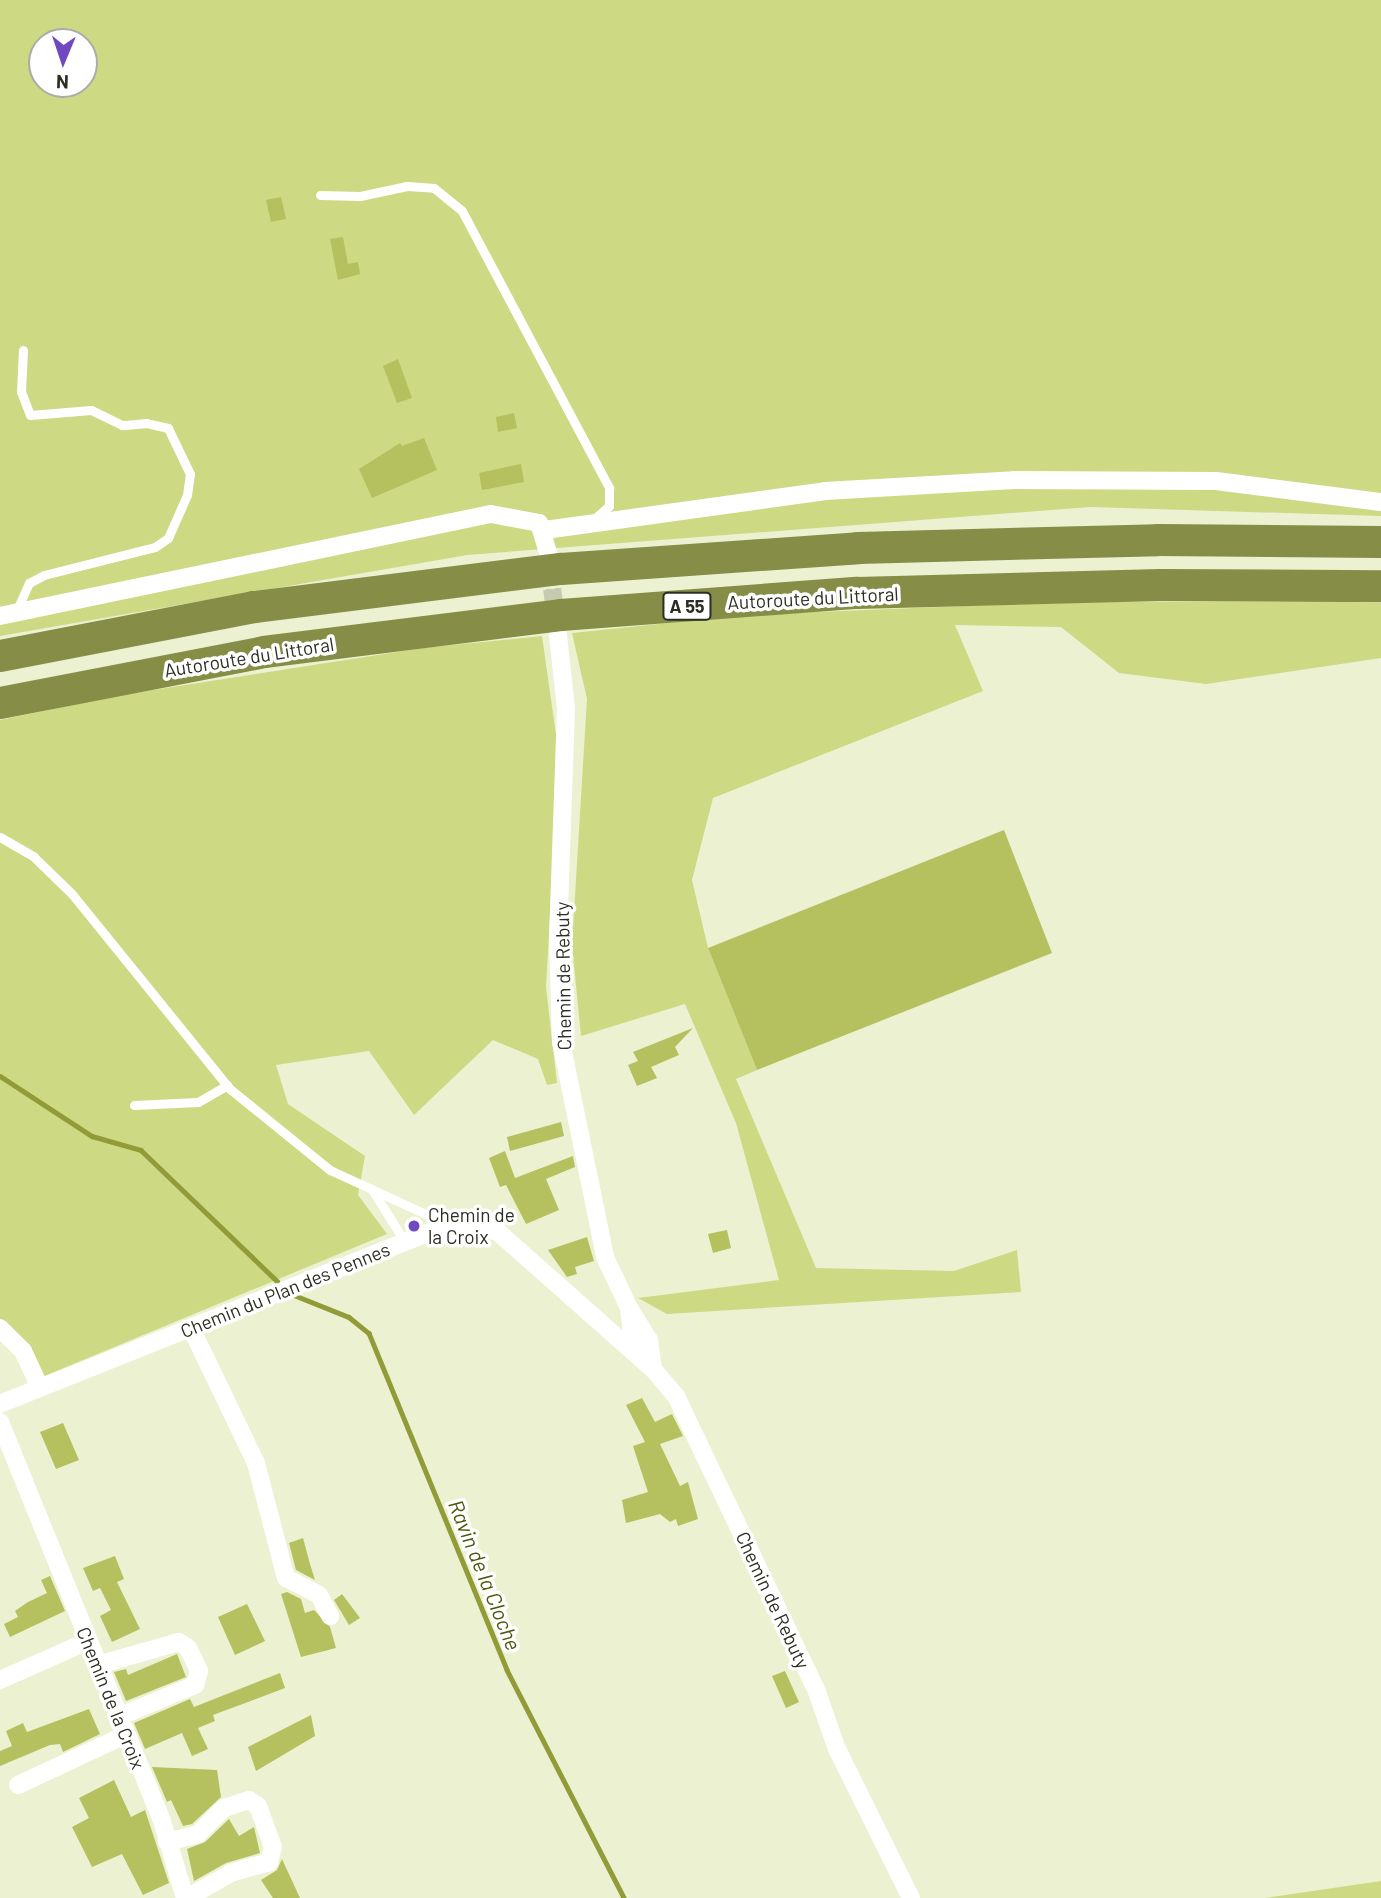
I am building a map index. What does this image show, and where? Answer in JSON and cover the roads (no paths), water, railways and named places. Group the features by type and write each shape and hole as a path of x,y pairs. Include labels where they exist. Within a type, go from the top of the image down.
{"highway":[{"path":"0,656 254,607 561,569 858,548 1158,540 1381,542"},
{"name":"Autoroute du Littoral","path":"0,703 264,652 561,615 858,593 1160,585 1381,586"}],"street":[{"path":"8,615 491,514 529,520 545,530 825,491 1014,480 1216,481 1381,502"},
{"path":"545,530 548,553"},
{"name":"Chemin de Rebuty","path":"558,635 566,709 558,936 561,1042 605,1257 629,1308 649,1340 653,1369 676,1395 817,1692 837,1749 911,1898"},
{"name":"Chemin du Plan des Pennes","path":"0,1404 404,1242 439,1229 470,1225 508,1238 653,1369"},
{"name":"Chemin de Rebuty","path":"629,1308 634,1352"},
{"path":"0,1328 23,1351 40,1387"},
{"path":"191,1328 256,1463 286,1578 319,1595 330,1616"},
{"name":"Chemin de la Croix","path":"0,1422 98,1665 186,1898"},
{"path":"0,1680 88,1641"},
{"path":"98,1665 179,1642 188,1648 199,1671 195,1685 118,1717"},
{"path":"18,1785 125,1735"},
{"path":"167,1842 198,1834 225,1808 249,1800 258,1806 273,1847 270,1862 231,1872 186,1898"}],"lane":[{"path":"320,195 350,197 407,186 434,188 462,211 609,488 605,513 587,523"},
{"path":"8,615 29,583 44,575 155,547 168,538 187,495 190,474 168,428 147,423 122,425 92,410 30,415 21,392 23,350"},
{"path":"0,837 34,857 72,894 227,1085 330,1170 430,1216 439,1229"},
{"path":"134,1105 198,1102 227,1085"},
{"path":"373,1191 404,1242"}],"waterway":[{"name":"Ravin de la Cloche","path":"0,1076 92,1136 141,1150 277,1281"},
{"name":"Ravin de la Cloche","path":"294,1295 349,1317 369,1333 507,1670 624,1898"}],"tunnel":[{"path":"549,562 556,621"}],"place":[{"name":"Chemin de la Croix","path":"414,1226"}]}
